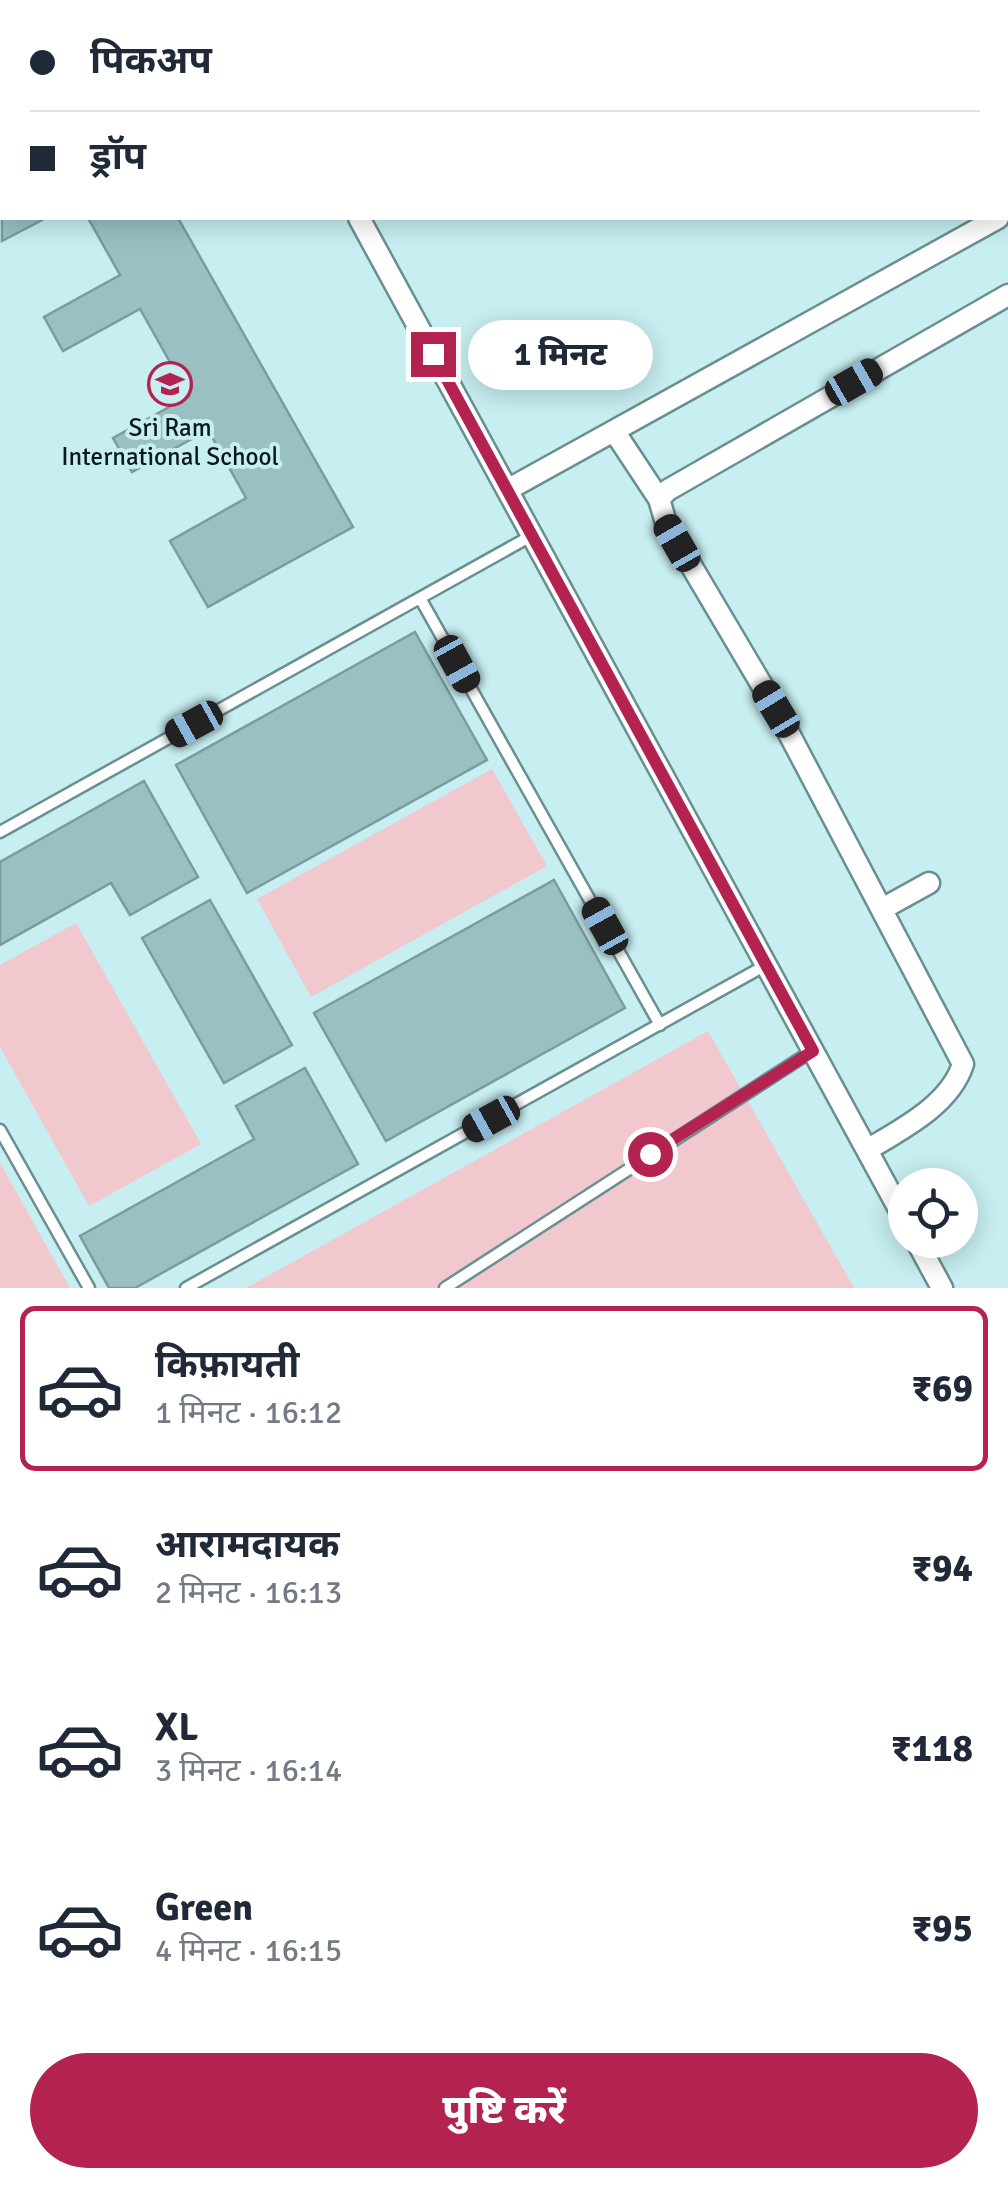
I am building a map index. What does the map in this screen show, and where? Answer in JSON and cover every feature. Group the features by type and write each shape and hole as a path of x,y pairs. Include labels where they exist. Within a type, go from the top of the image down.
{"street":[{"path":"360,220 888,1189"},
{"path":"508,490 986,220"},
{"path":"659,500 668,490 1008,295"},
{"path":"614,431 659,500 666,523 776,709 963,1064 951,1089 914,1121 867,1150"},
{"path":"882,909 930,883"},
{"path":"926,1258 942,1288"}],"lane":[{"path":"0,832 532,536"},
{"path":"420,598 660,1025"},
{"path":"186,1288 766,965"},
{"path":"445,1288 813,1051"},
{"path":"0,1130 89,1288"}],"shaded area":[{"path":"492,769 547,866 311,997 257,899"},
{"path":"76,923 201,1144 89,1206 0,1047 0,965"},
{"path":"708,1031 854,1288 246,1288"},
{"path":"0,1163 70,1288 0,1288"}],"building":[{"path":"2,220 42,220 2,241"},
{"path":"89,220 179,220 353,527 208,607 170,541 246,498 208,430 132,472 113,438 189,396 140,309 63,351 44,317 120,275"},
{"path":"415,632 487,760 247,893 176,765"},
{"path":"144,781 198,877 130,915 111,883 0,945 0,862"},
{"path":"554,880 625,1008 386,1141 314,1013"},
{"path":"210,900 292,1045 224,1083 142,938"},
{"path":"305,1068 358,1164 135,1288 109,1288 80,1236 254,1139 236,1106"}],"place":[{"name":"Sri Ram International School","path":"170,384"}],"route":[{"path":"433,354 813,1051 650,1154"}]}
